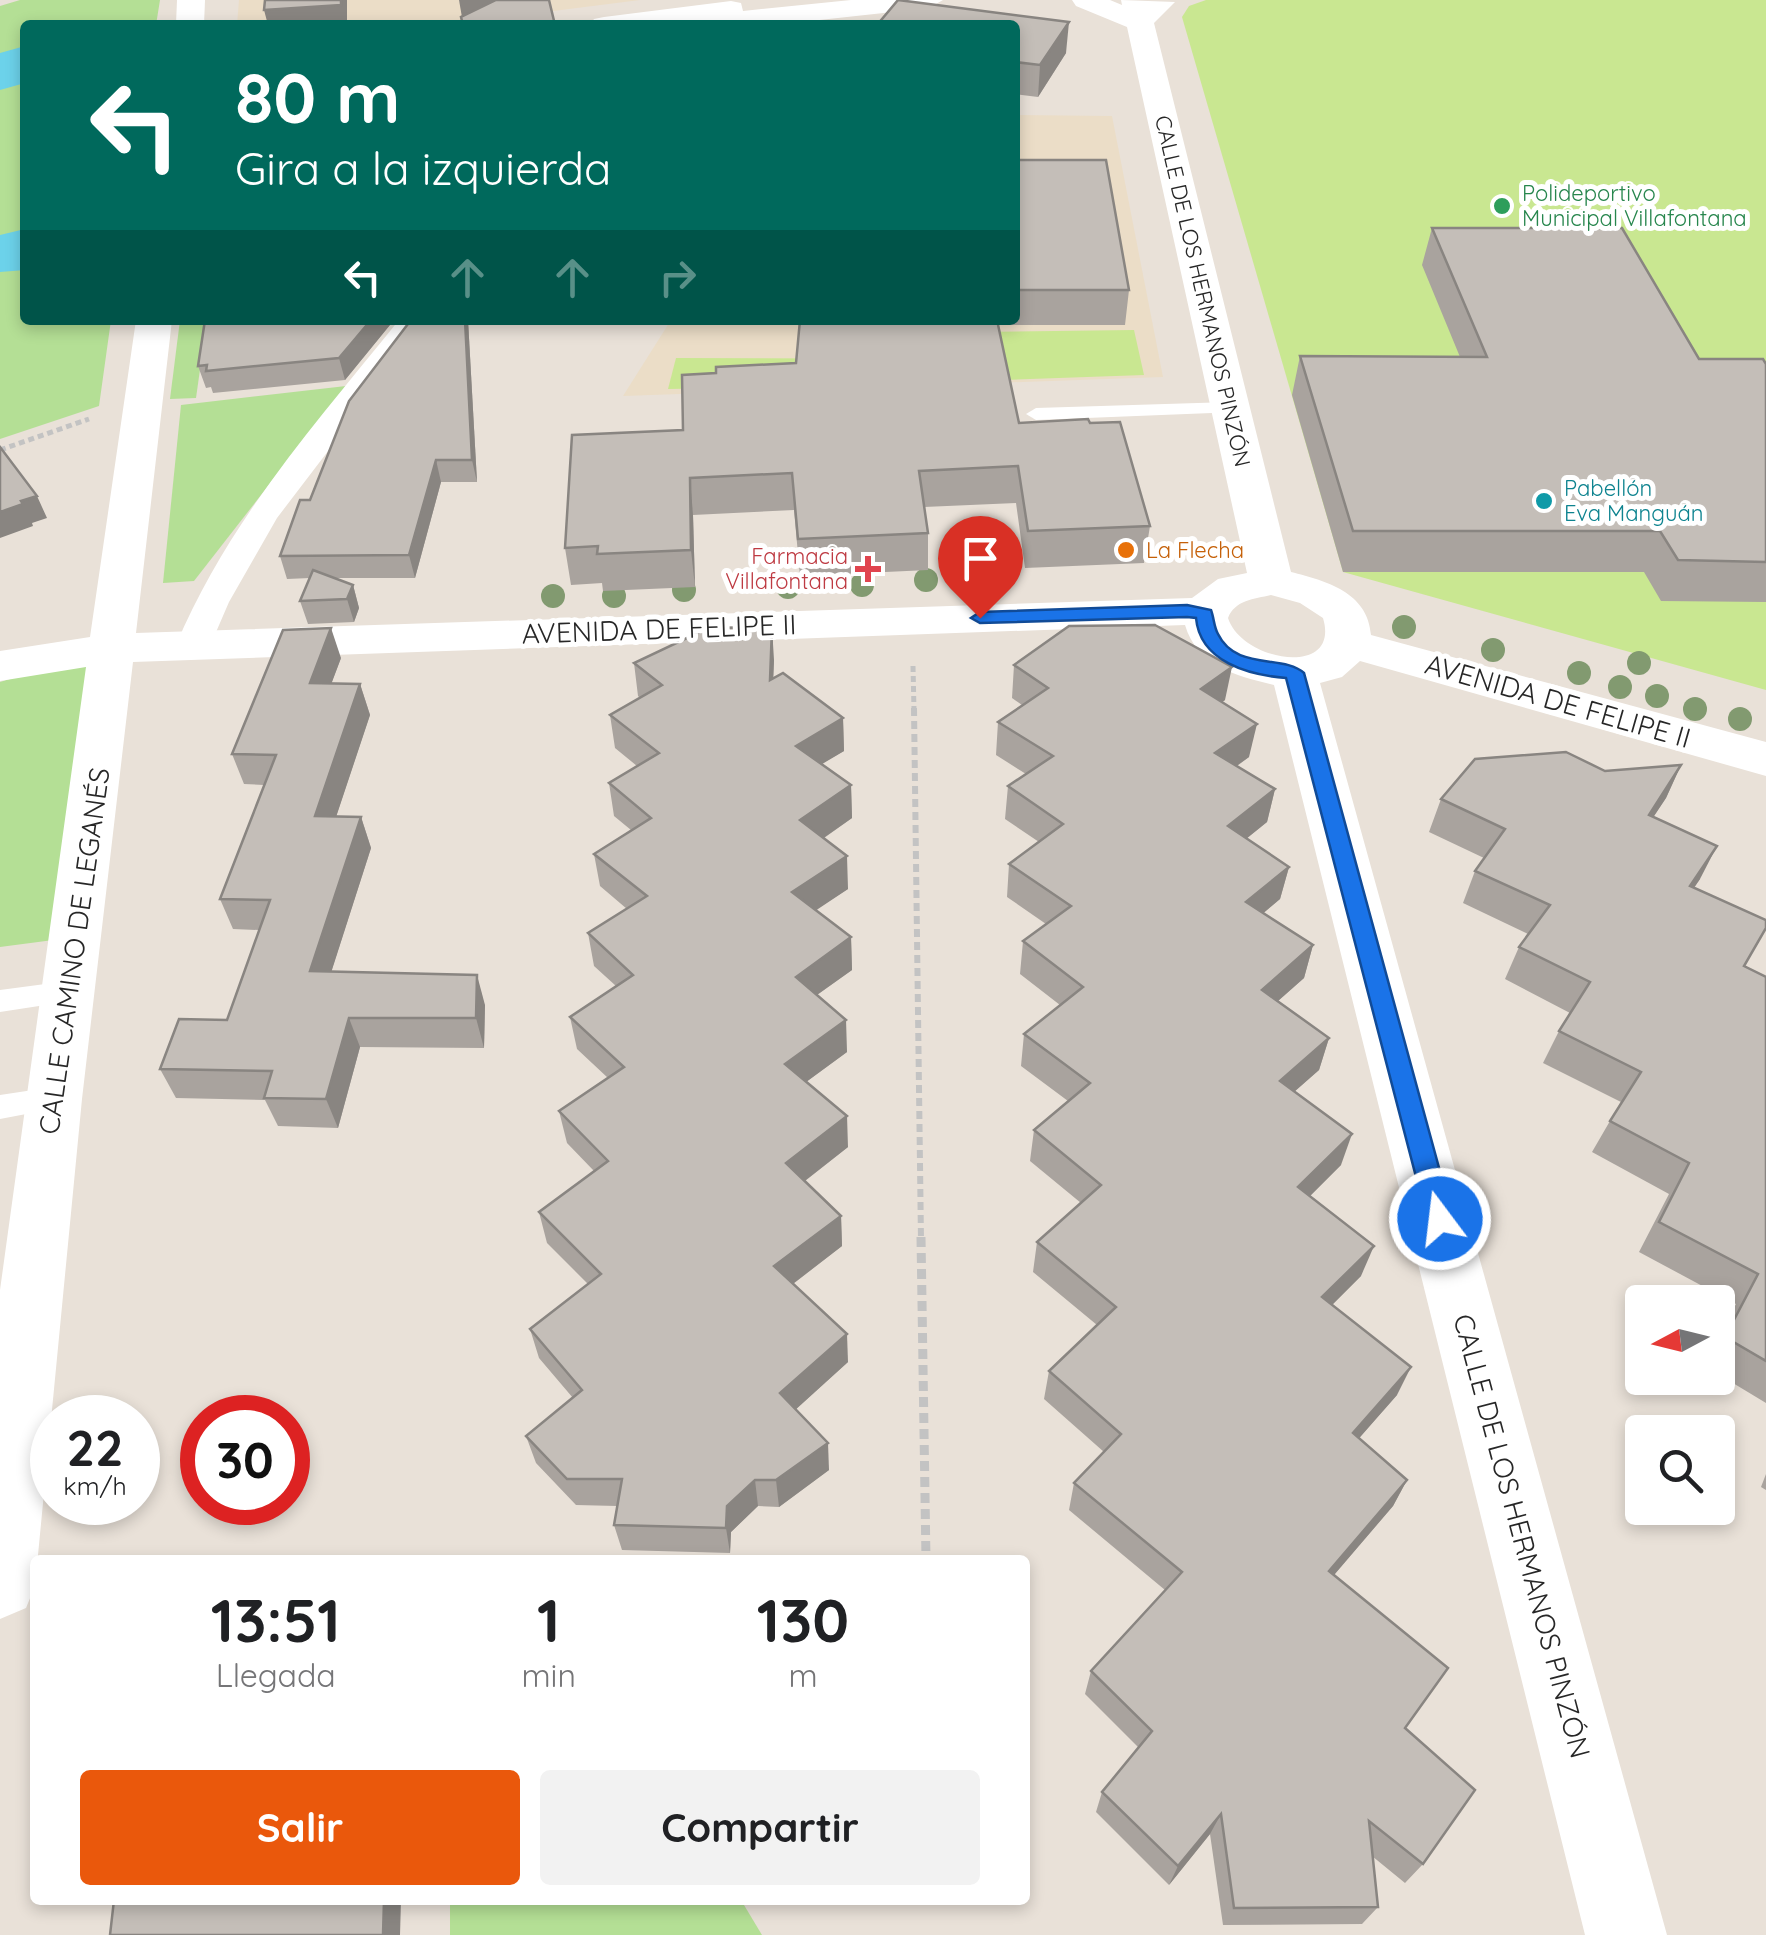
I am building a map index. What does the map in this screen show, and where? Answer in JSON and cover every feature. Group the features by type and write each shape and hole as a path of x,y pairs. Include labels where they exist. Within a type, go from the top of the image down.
{"street":[{"path":"645,20 809,0"},
{"path":"742,20 929,0"},
{"path":"1086,0 1146,7"},
{"name":"CALLE DE LOS HERMANOS PINZÓN","path":"1146,7 1230,408 1271,582"},
{"name":"CALLE CAMINO DE LEGANÉS","path":"0,1583 53,1099 153,325"},
{"path":"194,645 208,603 262,515 410,325"},
{"path":"1271,582 1306,588 1333,602 1350,623 1350,644 1339,658 1320,668 1294,673 1239,662 1218,648 1206,632 1205,614 1212,600 1228,590 1271,582"},
{"name":"AVENIDA DE FELIPE II","path":"0,666 114,648 1075,614 1205,614"},
{"name":"AVENIDA DE FELIPE II","path":"1350,644 1766,759"},
{"name":"CALLE DE LOS HERMANOS PINZÓN","path":"1294,673 1322,767 1626,1935"}],"lane":[{"path":"1036,414 1230,408"},
{"path":"0,1001 68,992"},
{"path":"0,1108 53,1099"}],"path":[{"path":"0,450 142,401"},
{"path":"912,650 926,1555"}],"shaded area":[{"path":"239,0 640,0 482,20 237,20"},
{"path":"1020,115 1112,116 1163,377 623,396 668,325 1020,325"}],"green space":[{"path":"20,0 160,0 157,20 20,20 20,325 110,325 99,406 0,439 0,6"},
{"name":"Polideportivo Municipal Villafontana","path":"1206,0 1766,0 1766,690 1343,572 1182,17 1189,6"},
{"path":"179,325 206,325 196,398 170,399"},
{"path":"1134,330 1144,375 975,381 973,332"},
{"path":"676,358 967,359 973,384 668,389"},
{"path":"346,386 194,581 163,583 181,405"},
{"path":"113,648 61,939 0,947 0,682"},
{"path":"450,1905 744,1905 762,1935 450,1935"}],"water":[{"path":"20,47 20,84 0,90 0,53"},
{"path":"20,230 20,270 0,272 0,235"}],"building":[{"path":"265,0 341,0 341,5 264,10"},
{"path":"496,0 549,0 554,20 462,20"},
{"path":"898,0 1069,22 1040,65 1020,63 1020,20 881,20"},
{"path":"1020,160 1106,160 1129,290 1020,290"},
{"path":"1432,228 1622,228 1699,359 1763,359 1766,562 1678,560 1660,531 1353,531 1300,356 1487,357"},
{"path":"204,325 367,325 339,358 206,371 207,365 198,366"},
{"path":"407,325 465,325 472,460 436,460 409,555 280,556 300,500 310,500 349,401"},
{"path":"800,325 998,325 1019,423 1088,419 1090,423 1120,422 1150,526 1028,531 1018,466 919,471 928,533 798,539 792,473 690,478 691,550 597,554 598,546 565,548 572,435 683,430 682,375 716,373 716,367 796,363"},
{"path":"0,447 37,496 0,512"},
{"path":"313,570 353,585 347,599 300,601"},
{"path":"1155,625 1232,667 1201,689 1257,724 1215,753 1275,789 1228,826 1289,867 1246,902 1313,945 1262,990 1329,1038 1280,1081 1352,1134 1298,1187 1374,1246 1322,1297 1411,1367 1353,1433 1407,1480 1329,1571 1448,1668 1405,1728 1475,1790 1423,1864 1369,1821 1378,1907 1234,1908 1221,1814 1178,1866 1102,1792 1152,1731 1091,1671 1182,1572 1074,1483 1121,1434 1049,1371 1116,1307 1037,1242 1101,1185 1034,1130 1090,1083 1024,1034 1083,987 1023,941 1071,906 1009,864 1063,824 1008,786 1053,756 998,722 1048,688 1014,665 1069,626"},
{"path":"772,627 770,680 783,673 843,718 796,746 851,785 800,820 847,856 792,892 851,937 796,977 846,1020 785,1064 847,1116 786,1163 841,1216 774,1266 847,1334 780,1393 828,1443 776,1480 755,1480 727,1506 726,1528 614,1525 622,1479 567,1479 526,1436 582,1390 530,1329 601,1274 539,1212 608,1161 559,1111 624,1067 570,1017 633,975 588,933 647,896 594,854 651,818 609,783 659,753 610,715 662,685 634,663 708,628"},
{"path":"331,628 310,683 360,684 315,816 361,817 310,971 477,975 476,1018 349,1018 326,1099 264,1098 272,1071 160,1069 179,1019 227,1020 270,900 220,899 276,755 232,754 283,630"},
{"path":"1566,752 1605,771 1681,765 1649,815 1717,846 1690,886 1766,920 1766,928 1744,966 1766,977 1766,1361 1735,1343 1735,1318 1758,1274 1659,1222 1689,1163 1610,1121 1641,1072 1559,1031 1590,982 1519,947 1550,905 1475,871 1505,829 1441,799 1475,759"},
{"path":"113,1905 384,1905 383,1935 110,1935"}],"place":[{"name":"Polideportivo Municipal Villafontana","path":"1502,206"},
{"name":"Pabellón Eva Manguán","path":"1544,501"},
{"name":"La Flecha","path":"1126,550"},
{"name":"Farmacia Villafontana","path":"868,569"}],"route":[{"path":"980,618 1187,611 1205,614 1206,632 1218,648 1239,662 1294,673 1440,1219"}]}
